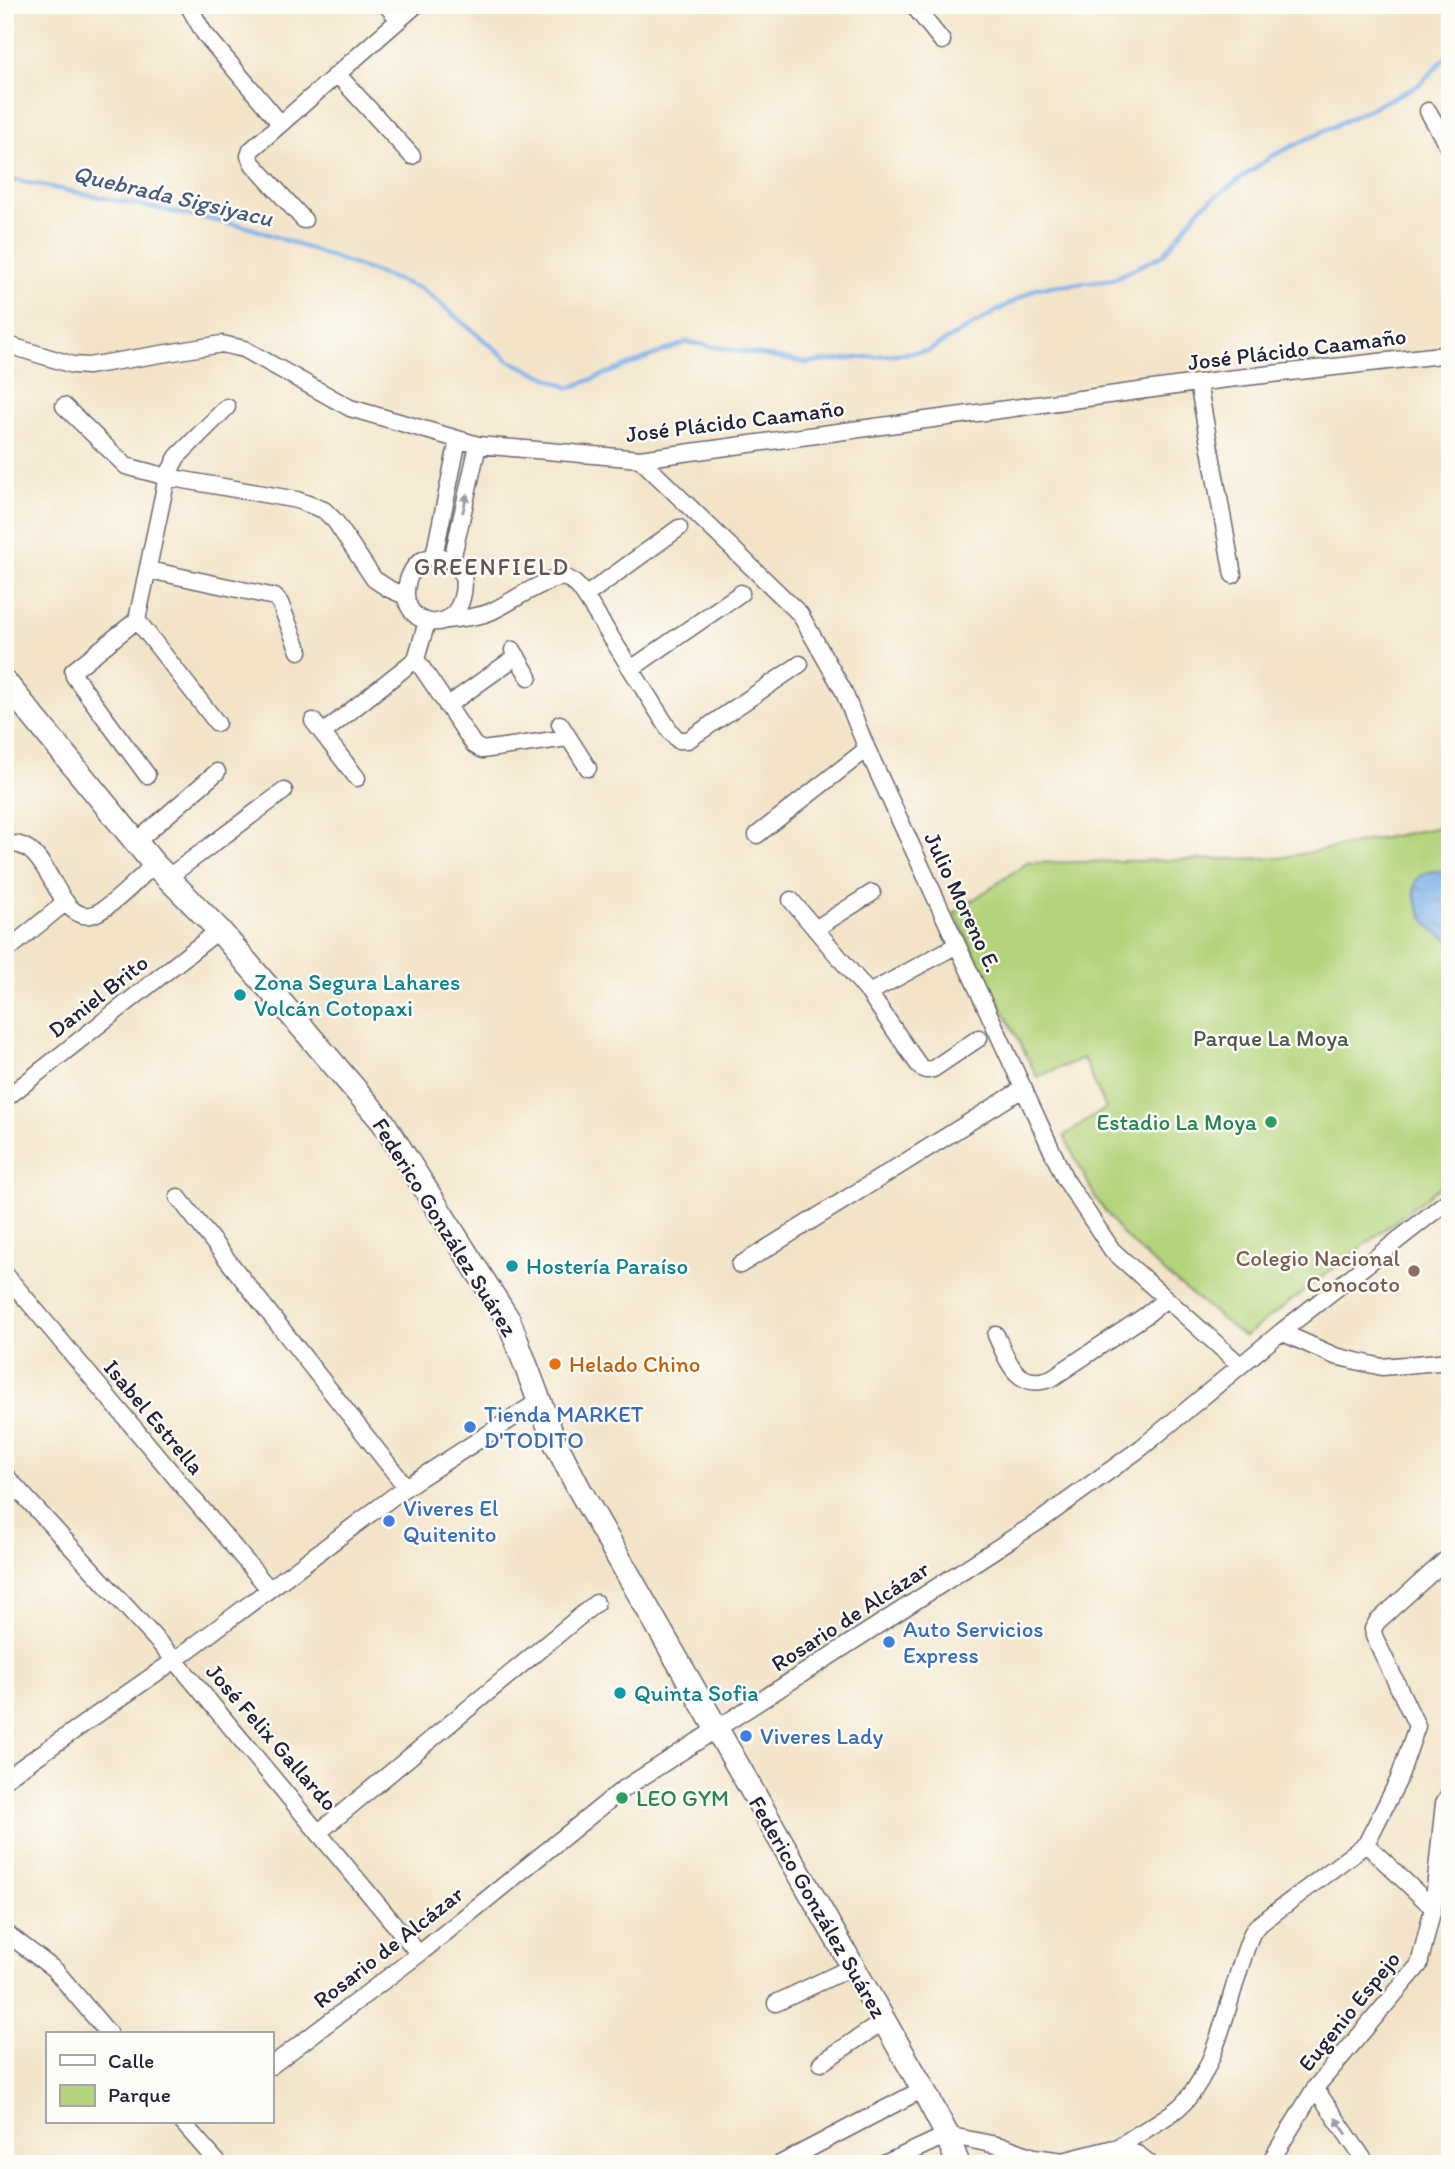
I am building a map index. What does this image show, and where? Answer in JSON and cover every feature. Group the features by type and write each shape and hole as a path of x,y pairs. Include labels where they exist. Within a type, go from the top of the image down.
{"street":[{"path":"188,5 204,33 280,123"},
{"path":"386,5 400,19"},
{"path":"304,219 253,164 249,156 251,150 416,5"},
{"path":"913,5 942,41"},
{"path":"337,74 412,156"},
{"path":"1428,111 1450,150"},
{"name":"José Plácido Caamaño","path":"5,344 73,365 88,366 222,344 244,349 350,408 458,440 478,445 640,459 1198,383 1450,354"},
{"path":"1198,383 1233,575"},
{"path":"64,406 126,466 167,477 297,500 324,510 335,521 374,579 405,596"},
{"path":"147,775 74,677 73,671 137,620 167,477 177,457 227,407"},
{"path":"434,556 458,440"},
{"path":"452,560 478,445"},
{"name":"Julio Moreno E.","path":"640,459 800,614 843,690 867,750 1065,1179 1112,1250 1240,1365"},
{"path":"585,596 679,528"},
{"path":"446,620 458,609 465,582 459,566 452,560 434,556 418,562 412,569 405,596 412,612 427,622 437,623 480,616 554,579 565,578 577,584 678,740 688,740 800,664"},
{"path":"149,570 275,597 280,603 299,651"},
{"path":"631,669 741,593"},
{"path":"462,601 480,616"},
{"path":"137,620 217,723"},
{"path":"357,778 318,727 416,659 427,622"},
{"path":"447,706 515,653 529,677"},
{"path":"416,659 474,745 482,751 564,731 588,768"},
{"name":"Federico González Suárez","path":"5,682 160,871 219,929 383,1122 509,1321 554,1440 578,1487 923,2089 947,2135 957,2164"},
{"path":"757,835 867,750"},
{"path":"136,842 217,772"},
{"path":"5,845 24,845 48,873 71,910 88,916 95,914 137,881 160,871 284,791"},
{"path":"815,929 872,892"},
{"path":"791,901 869,993 920,1067 933,1069 979,1038"},
{"path":"5,952 66,902"},
{"name":"Daniel Brito","path":"5,1099 219,929"},
{"path":"869,993 957,945"},
{"path":"740,1265 1024,1088"},
{"path":"178,1197 405,1487"},
{"name":"Rosario de Alcázar","path":"273,2064 419,1954 622,1790 1044,1518 1141,1448 1240,1365 1450,1199"},
{"name":"Isabel Estrella","path":"5,1274 269,1589"},
{"path":"996,1335 1007,1360 1017,1373 1026,1381 1039,1383 1052,1378 1145,1316 1166,1298"},
{"path":"1281,1332 1335,1356 1382,1367 1450,1361"},
{"path":"5,1779 175,1660 405,1487 539,1401"},
{"name":"José Felix Gallardo","path":"5,1475 175,1660 319,1832 596,1603"},
{"path":"884,2164 947,2135 1006,2147 1034,2157 1063,2161 1118,2147 1177,2108 1193,2092 1207,2070 1252,1933 1257,1926 1366,1844 1398,1781 1417,1726 1373,1629 1377,1622 1450,1556"},
{"name":"Eugenio Espejo","path":"1269,2164 1315,2088 1419,1965 1433,1908 1444,1803 1450,1793"},
{"path":"319,1832 419,1954"},
{"path":"1366,1844 1433,1908"},
{"path":"5,1932 55,1970 107,2032"},
{"path":"776,2003 852,1967"},
{"path":"821,2063 884,2021"},
{"path":"1315,2088 1367,2164"},
{"path":"780,2164 923,2089"},
{"path":"189,2124 219,2164"},
{"path":"1118,2147 1139,2155 1150,2164"}],"green space":[{"name":"Parque La Moya","path":"1450,825 1450,1179 1244,1337 1122,1234 1095,1197 1064,1136 1106,1108 1083,1058 1037,1077 954,913 1027,863 1280,858"}],"water":[{"path":"1450,870 1450,940 1428,924 1419,908 1414,889 1421,875"}],"waterway":[{"name":"Quebrada Sigsiyacu","path":"5,178 248,227 422,289 510,361 570,388 687,342 807,363 928,351 1037,288 1110,280 1163,255 1201,207 1272,156 1419,85 1450,53"}],"place":[{"name":"Zona Segura Lahares Volcán Cotopaxi","path":"240,995"},
{"name":"Estadio La Moya","path":"1271,1122"},
{"name":"Hostería Paraíso","path":"512,1266"},
{"name":"Colegio Nacional Conocoto","path":"1414,1271"},
{"name":"Helado Chino","path":"555,1364"},
{"name":"Tienda MARKET D'TODITO","path":"470,1427"},
{"name":"Viveres El Quitenito","path":"389,1521"},
{"name":"Auto Servicios Express","path":"889,1642"},
{"name":"Quinta Sofia","path":"620,1693"},
{"name":"Viveres Lady","path":"746,1736"},
{"name":"LEO GYM","path":"622,1798"}],"district":[{"name":"GREENFIELD","path":"492,567"}]}
